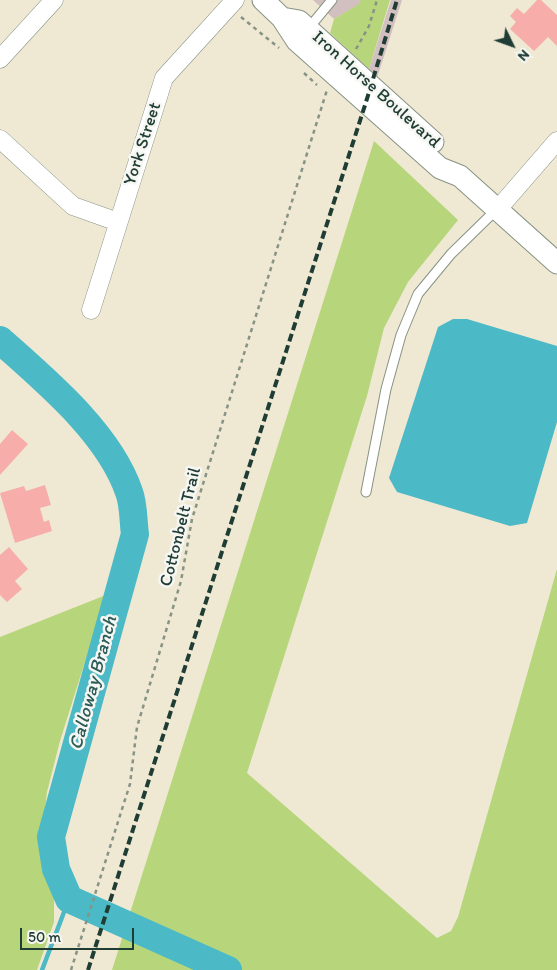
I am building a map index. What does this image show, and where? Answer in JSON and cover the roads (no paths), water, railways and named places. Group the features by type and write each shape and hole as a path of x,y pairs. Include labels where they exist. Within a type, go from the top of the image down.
{"street":[{"path":"0,59 54,0"},
{"name":"Iron Horse Boulevard","path":"263,0 282,18 297,41 440,168 460,176"},
{"name":"York Street","path":"92,310 164,78 232,3"},
{"name":"Iron Horse Boulevard","path":"282,18 299,21 308,29 449,157 460,176 557,264"},
{"path":"0,139 73,206 118,222"},
{"path":"498,209 557,141"}],"lane":[{"path":"308,29 332,0"},
{"path":"366,492 386,389 401,335 418,294 451,254 498,209"}],"water":[{"path":"453,319 467,319 557,346 557,422 527,523 510,526 397,492 389,478 438,327"}],"waterway":[{"name":"Calloway Branch","path":"0,340 56,391 92,429 120,470 131,497 133,508 135,534 51,837 56,869 69,899 228,970"},
{"path":"42,970 69,899"}],"railway":[{"path":"88,970 397,0"}]}
